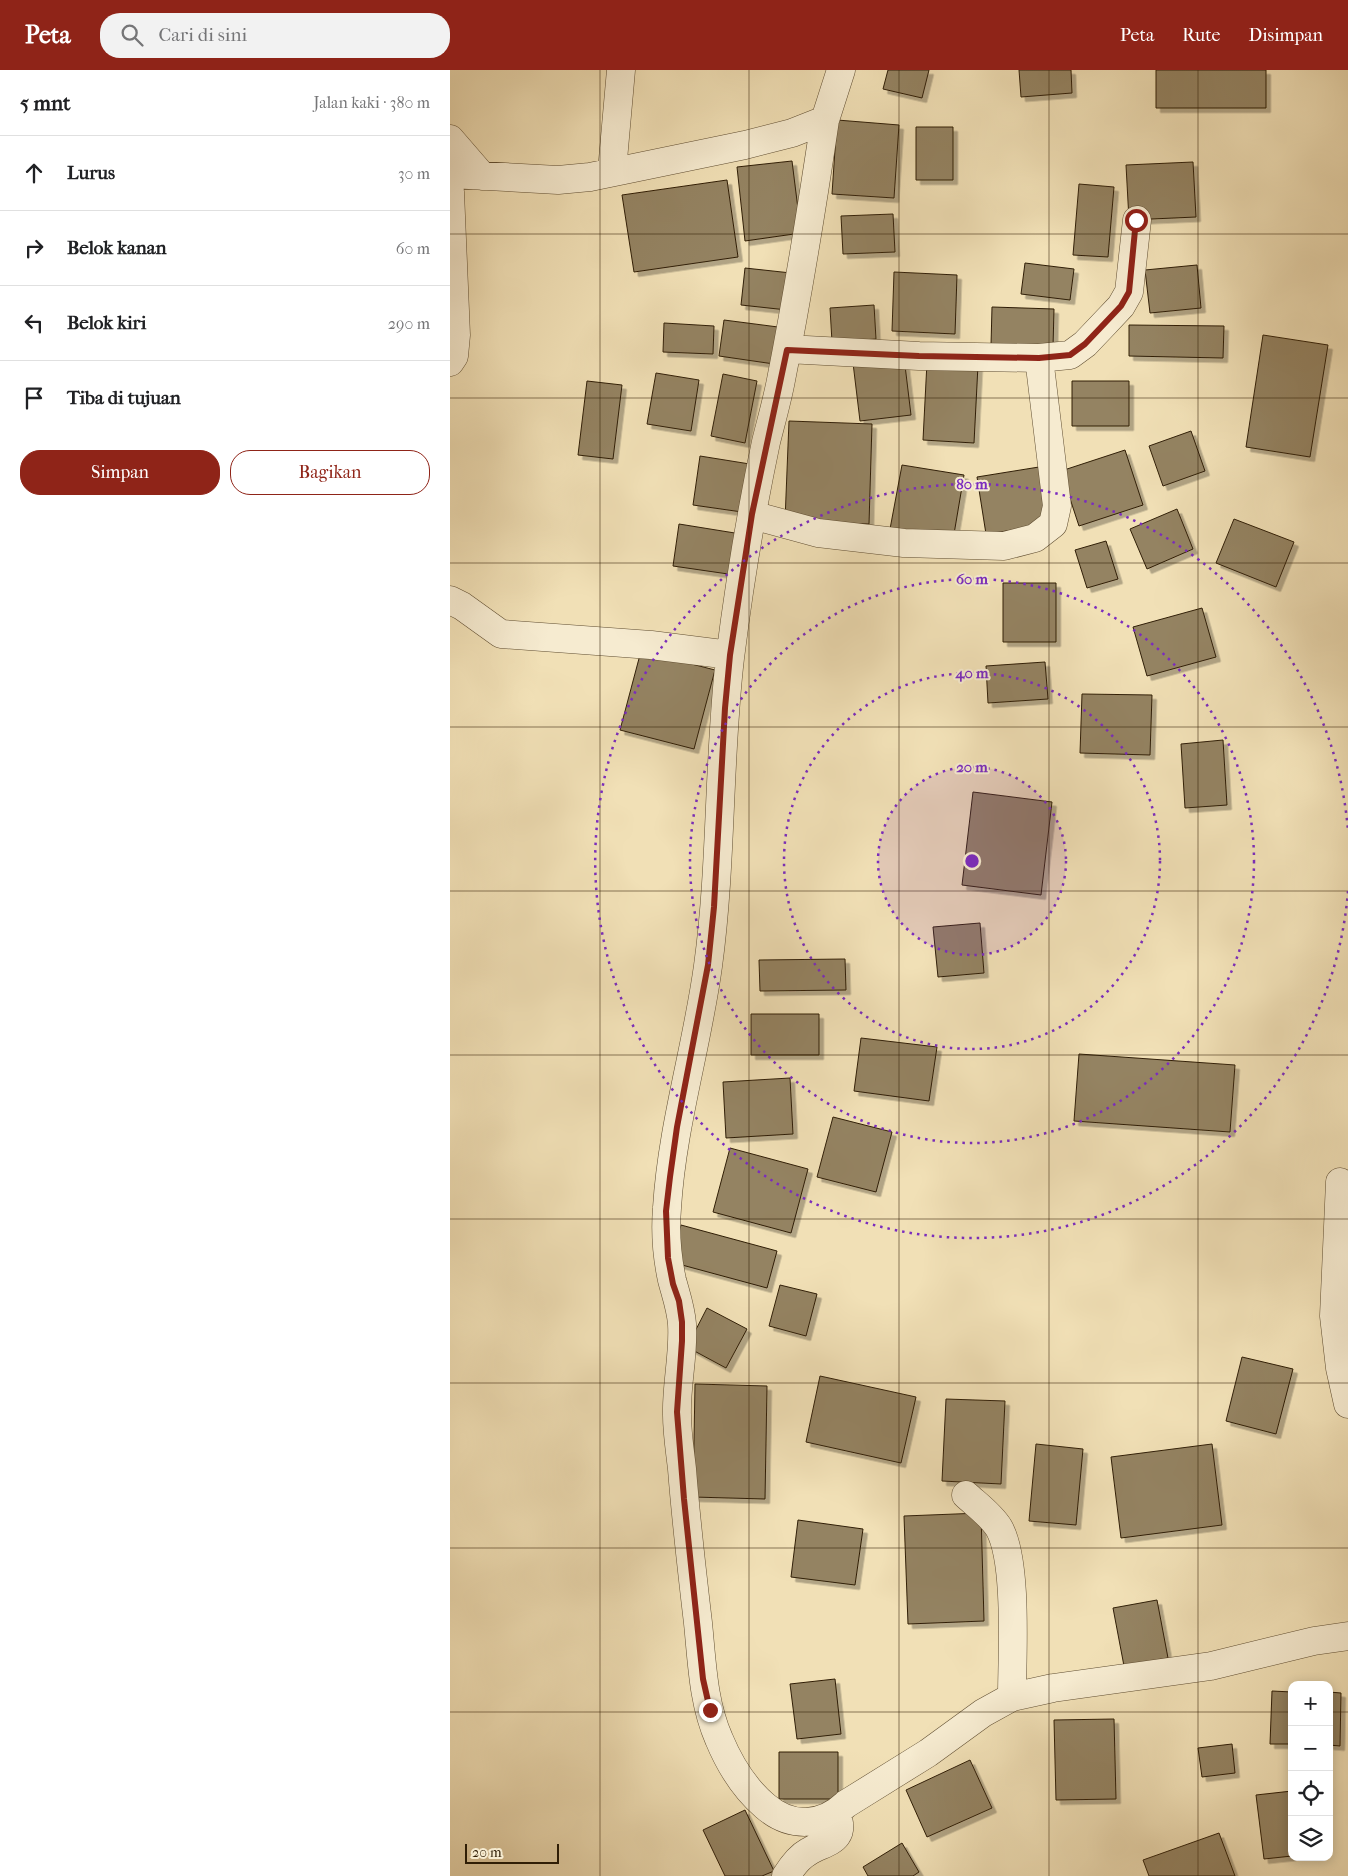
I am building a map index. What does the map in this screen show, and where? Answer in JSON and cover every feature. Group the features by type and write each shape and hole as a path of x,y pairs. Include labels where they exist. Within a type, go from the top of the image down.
{"street":[{"path":"612,172 620,70"},
{"path":"841,70 825,120 808,234 787,350 752,514 730,655 725,708 714,907 708,965 677,1127 666,1211 668,1258 673,1284 679,1301 682,1322 677,1412 684,1499 703,1679 717,1737 746,1786 761,1803 777,1816 804,1822 836,1814 846,1804 928,1753 983,1713 1012,1697 1053,1688 1211,1666 1314,1641 1348,1636"},
{"path":"450,174 558,180 590,177 745,145 792,133 825,120"},
{"path":"450,139 482,176"},
{"path":"450,192 456,335 454,356 450,362"},
{"path":"787,350 919,356 1039,358 1070,355 1085,344 1121,306 1129,292 1136,220"},
{"path":"752,514 818,533 904,543 1004,546 1035,538 1053,524 1057,506 1039,358"},
{"path":"450,600 462,606 501,634 651,645 730,655"},
{"path":"1340,1182 1334,1316 1340,1368 1348,1404"},
{"path":"966,1495 986,1513 998,1528 1006,1552 1010,1586 1012,1697"},
{"path":"786,1876 790,1869 808,1852 827,1844 836,1837 840,1823 836,1814"}],"building":[{"path":"888,70 929,70 922,98 883,89"},
{"path":"1019,70 1071,70 1072,93 1021,97"},
{"path":"1156,70 1266,70 1266,108 1156,108"},
{"path":"837,120 899,125 894,198 832,194"},
{"path":"916,127 953,127 953,180 916,180"},
{"path":"792,161 801,233 745,241 737,167"},
{"path":"1193,162 1196,217 1129,220 1126,165"},
{"path":"727,180 738,257 634,272 622,195"},
{"path":"1079,184 1114,187 1108,257 1073,255"},
{"path":"893,214 895,252 843,254 841,216"},
{"path":"1025,263 1074,269 1070,300 1021,294"},
{"path":"1197,265 1201,308 1150,313 1145,270"},
{"path":"745,268 791,273 787,310 741,305"},
{"path":"894,272 957,275 955,334 892,331"},
{"path":"874,305 876,339 832,342 830,308"},
{"path":"992,307 1054,309 1053,347 991,345"},
{"path":"724,320 778,327 774,364 719,356"},
{"path":"664,323 714,326 713,354 663,352"},
{"path":"1129,325 1224,326 1223,358 1129,356"},
{"path":"1263,335 1328,345 1310,457 1246,447"},
{"path":"904,357 911,415 860,421 853,363"},
{"path":"927,362 978,365 974,443 923,440"},
{"path":"656,373 699,380 691,431 647,424"},
{"path":"723,374 757,381 745,443 711,436"},
{"path":"587,381 622,385 613,459 578,455"},
{"path":"1072,381 1129,381 1129,426 1072,426"},
{"path":"789,421 872,424 869,524 785,521"},
{"path":"1191,431 1205,471 1163,486 1149,446"},
{"path":"1125,450 1143,505 1079,526 1061,471"},
{"path":"700,456 756,465 749,513 693,505"},
{"path":"902,465 964,475 953,540 890,529"},
{"path":"1039,467 1048,525 986,534 977,477"},
{"path":"1177,509 1193,549 1147,569 1130,529"},
{"path":"1234,519 1294,542 1276,587 1216,563"},
{"path":"679,524 741,534 735,575 673,566"},
{"path":"1106,541 1118,579 1087,588 1075,550"},
{"path":"1003,583 1056,583 1056,642 1003,642"},
{"path":"1202,608 1216,657 1147,676 1133,627"},
{"path":"641,651 715,670 694,749 620,730"},
{"path":"1045,662 1048,699 988,703 986,666"},
{"path":"1082,694 1152,695 1150,755 1080,753"},
{"path":"1223,740 1227,805 1185,808 1181,744"},
{"path":"973,792 1052,802 1041,895 962,885"},
{"path":"980,923 984,973 938,977 933,927"},
{"path":"845,959 846,990 760,991 759,960"},
{"path":"751,1014 819,1014 819,1055 751,1055"},
{"path":"861,1038 937,1047 929,1101 854,1091"},
{"path":"1079,1054 1235,1065 1230,1132 1074,1121"},
{"path":"790,1078 793,1134 726,1138 723,1082"},
{"path":"833,1117 892,1132 876,1192 817,1177"},
{"path":"730,1148 808,1169 791,1233 713,1212"},
{"path":"681,1225 777,1251 767,1288 671,1262"},
{"path":"780,1285 817,1294 806,1336 769,1326"},
{"path":"707,1308 747,1329 726,1368 687,1347"},
{"path":"1242,1357 1293,1369 1276,1434 1226,1421"},
{"path":"820,1376 916,1397 901,1463 806,1442"},
{"path":"695,1384 767,1386 765,1499 693,1497"},
{"path":"946,1399 1005,1401 1001,1484 942,1481"},
{"path":"1036,1444 1083,1449 1076,1525 1029,1521"},
{"path":"1212,1444 1222,1525 1121,1538 1111,1457"},
{"path":"981,1513 984,1621 908,1624 904,1516"},
{"path":"798,1520 863,1529 855,1585 791,1577"},
{"path":"1157,1600 1168,1658 1124,1666 1113,1608"},
{"path":"835,1679 841,1734 797,1739 790,1684"},
{"path":"1272,1691 1288,1692 1288,1744 1270,1744"},
{"path":"1333,1692 1341,1693 1340,1746 1333,1745"},
{"path":"1114,1719 1116,1799 1056,1800 1054,1720"},
{"path":"1232,1744 1235,1773 1202,1777 1198,1748"},
{"path":"779,1752 838,1752 838,1799 779,1799"},
{"path":"970,1760 992,1808 927,1837 906,1790"},
{"path":"1288,1791 1288,1856 1264,1859 1256,1795"},
{"path":"745,1810 774,1871 762,1876 725,1876 703,1830"},
{"path":"1219,1833 1235,1876 1149,1876 1143,1860"},
{"path":"902,1843 919,1872 913,1876 868,1876 863,1867"}],"route":[{"path":"710,1710 703,1679 678,1439 677,1412 682,1322 679,1301 673,1284 668,1258 666,1211 677,1127 708,965 714,907 725,708 730,655 752,514 787,350 919,356 1039,358 1070,355 1085,344 1121,306 1129,292 1136,220"}]}
